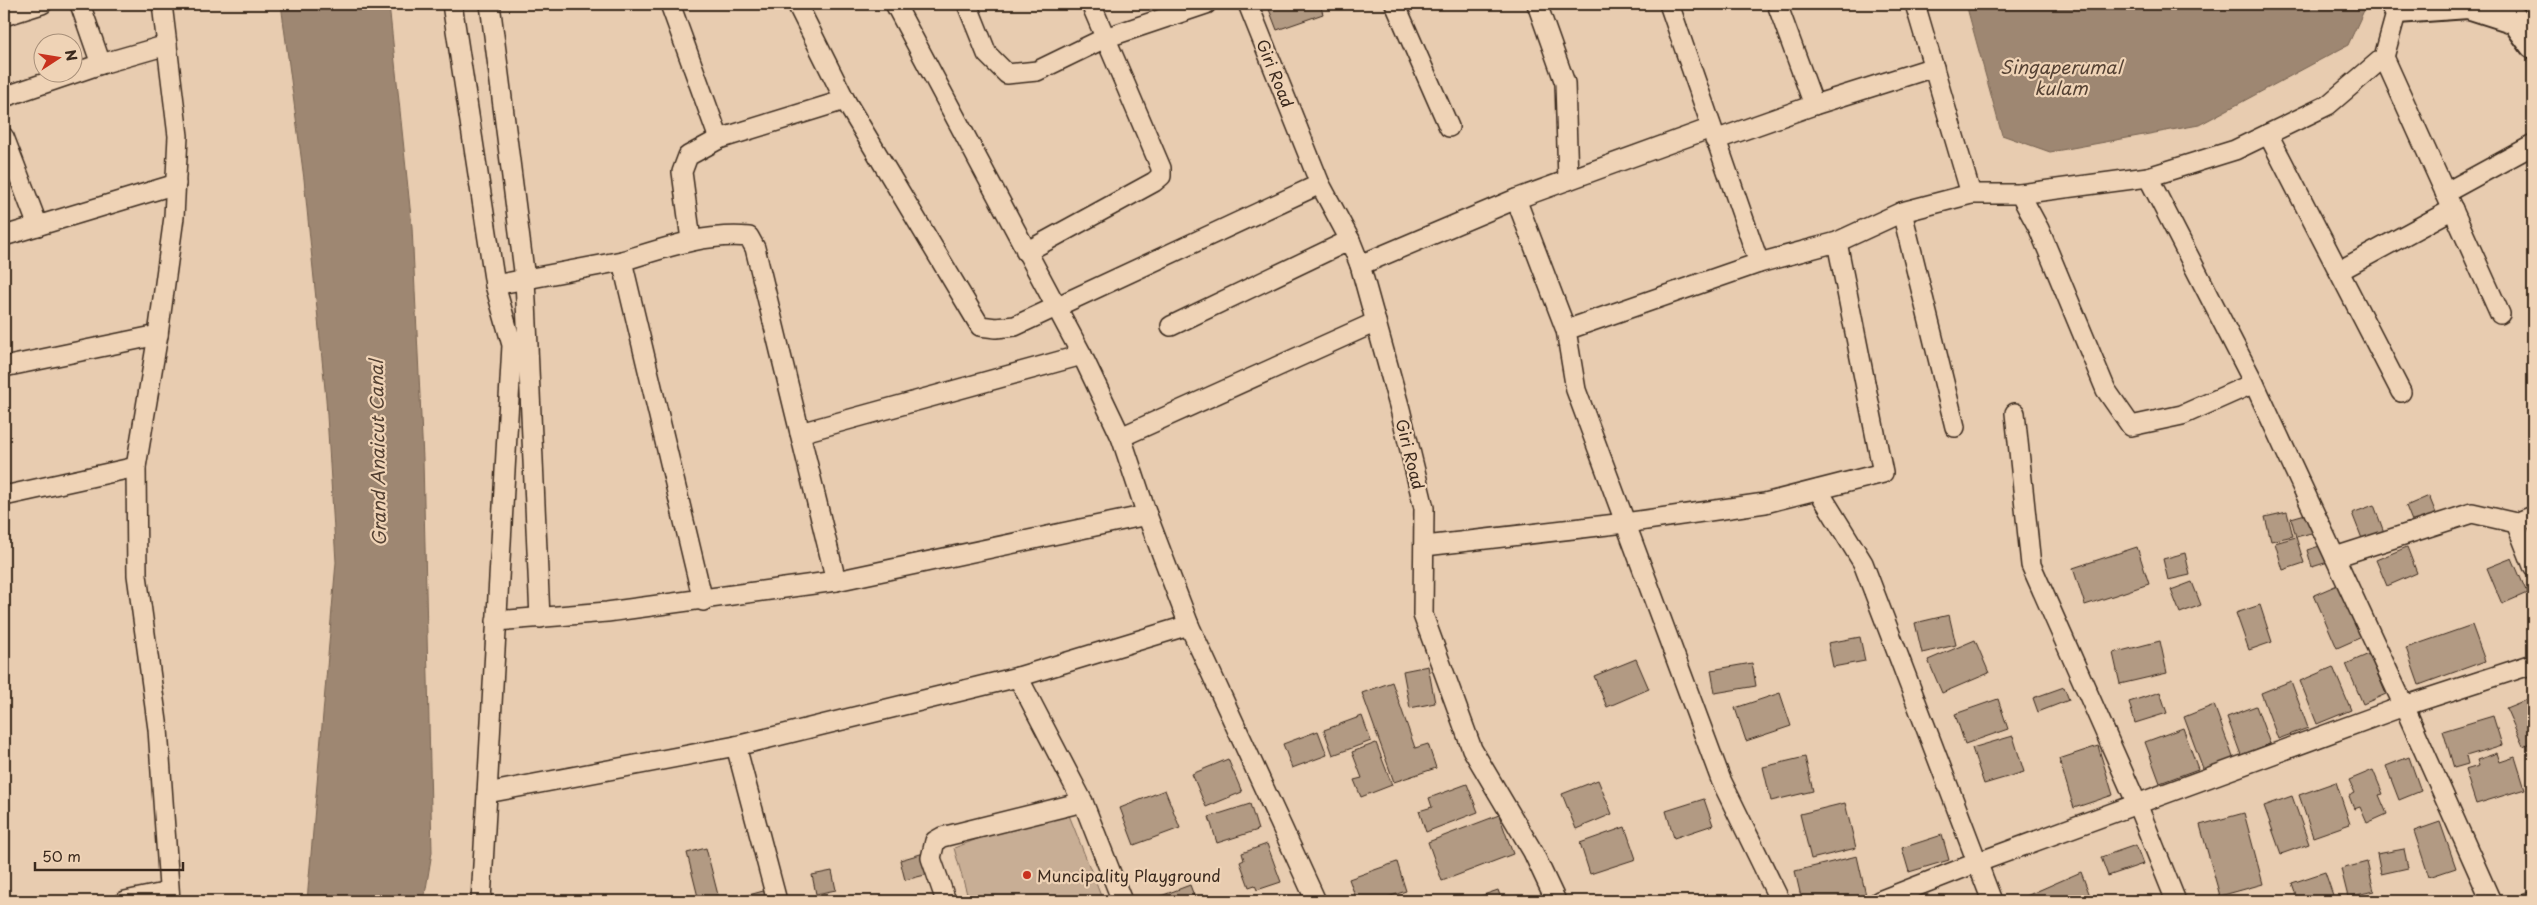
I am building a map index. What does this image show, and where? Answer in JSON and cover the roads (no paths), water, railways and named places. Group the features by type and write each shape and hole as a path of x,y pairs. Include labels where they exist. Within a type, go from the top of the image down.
{"main road":[{"path":"2396,7 2470,4 2515,20 2533,45"}],"street":[{"path":"4,16 42,4"},
{"path":"80,4 101,64"},
{"path":"125,901 170,896 158,729 137,575 136,466 158,335 174,217 176,184 178,136 162,4"},
{"path":"452,4 495,285 512,344 480,901"},
{"path":"490,4 525,279 540,618"},
{"path":"670,4 719,139"},
{"path":"797,4 845,100 980,326 996,328 1015,326 1320,184"},
{"path":"894,4 1082,355 1121,437 1146,515 1189,625 1316,901"},
{"path":"967,4 987,54 1007,74 1037,71 1105,38 1206,4"},
{"path":"1026,252 1154,182 1161,176 1161,168 1091,4"},
{"name":"Giri Road","path":"1248,4 1320,184 1350,240 1360,265 1400,409 1424,508 1424,615 1472,749 1533,852 1556,901"},
{"path":"1396,4 1448,127"},
{"path":"1537,4 1566,83 1568,180"},
{"path":"1669,4 1759,263"},
{"path":"1777,4 1814,104"},
{"path":"1915,4 1971,194"},
{"path":"1566,330 1759,263 1837,242 1902,212 1971,194 2020,194 2148,177 2235,150 2328,105 2384,57 2396,7"},
{"path":"4,97 101,64 167,45"},
{"path":"2384,57 2500,314"},
{"path":"1360,265 1516,199 1568,180 1934,67"},
{"path":"691,240 682,172 688,156 719,139 845,100"},
{"path":"2268,134 2401,392"},
{"path":"4,137 38,226"},
{"path":"2339,271 2533,145"},
{"path":"2148,177 2254,382 2404,706 2491,901"},
{"path":"4,236 176,184"},
{"path":"2020,194 2039,229 2106,390 2131,426 2182,415 2254,382"},
{"path":"1516,199 1566,330 1576,390 1721,780 1780,901"},
{"path":"1902,212 1956,426"},
{"path":"495,285 622,261 691,240 734,235 749,237 755,248 836,581"},
{"path":"1171,326 1350,240"},
{"path":"1424,546 1625,523 1765,503 1883,473 1837,242"},
{"path":"622,261 703,601"},
{"path":"1121,437 1376,322"},
{"path":"4,367 158,335"},
{"path":"800,433 1082,355"},
{"path":"2015,413 2031,566 2137,804 2176,901"},
{"path":"4,496 136,466"},
{"path":"1818,490 1863,563 1992,901"},
{"path":"2335,557 2472,513 2516,523 2533,516"},
{"path":"496,621 703,601 836,581 1146,515"},
{"path":"2516,523 2533,566"},
{"path":"487,793 736,746 1018,678 1189,625"},
{"path":"1880,901 1976,863 2404,706 2533,664"},
{"path":"1018,678 1083,802 1122,901"},
{"path":"736,746 776,901"},
{"path":"946,901 931,858 935,841 942,837 1083,802"}],"water":[{"name":"Grand Anaicut Canal","path":"281,4 389,4 412,227 423,459 432,852 424,901 307,901 336,562 326,399 304,179"},
{"name":"Singaperumal kulam","path":"1966,4 2367,4 2348,45 2199,125 2050,152 2002,135"}],"place":[{"name":"Muncipality Playground","path":"1027,875"}]}
